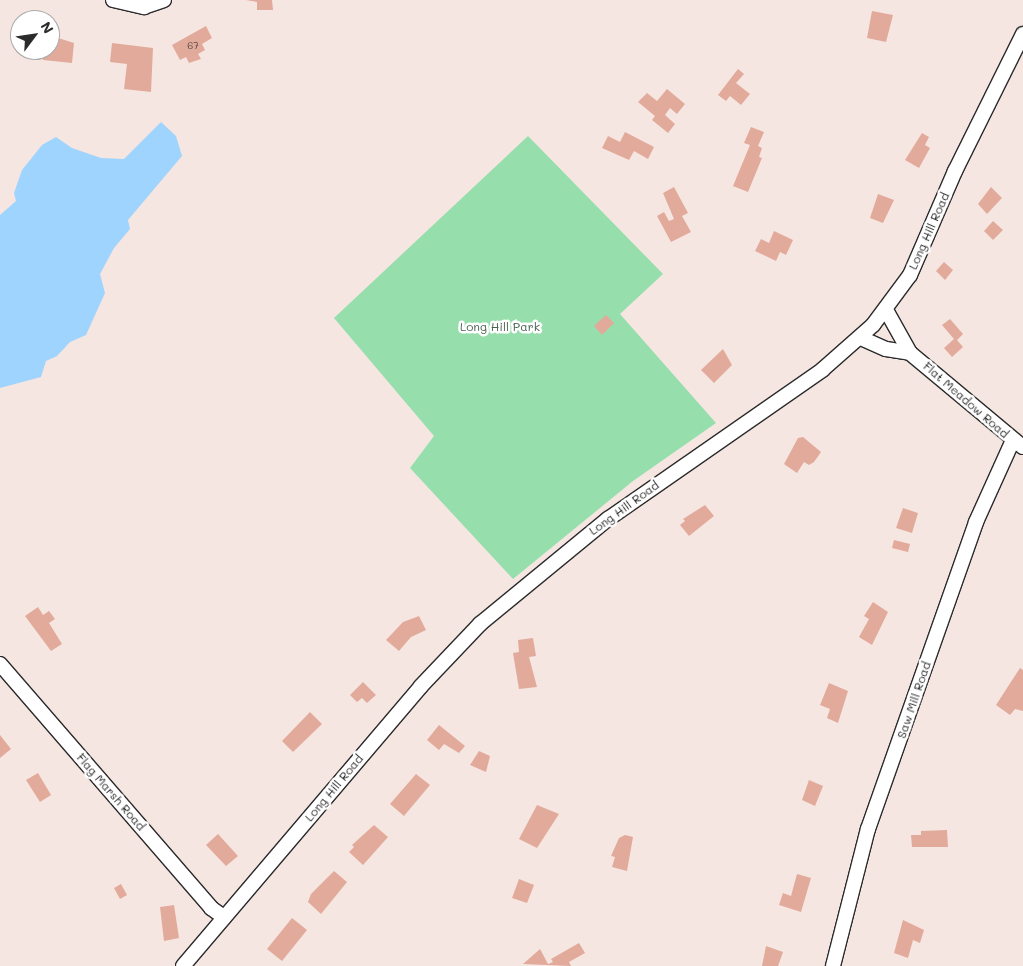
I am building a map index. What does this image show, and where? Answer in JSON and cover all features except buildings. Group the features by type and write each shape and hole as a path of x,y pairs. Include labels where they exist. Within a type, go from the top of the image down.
{"street":[{"path":"113,0 144,8 164,0"},
{"name":"Long Hill Road","path":"183,966 421,686 480,624 608,519 822,370 861,338 886,310 910,275 955,171 1023,34"},
{"name":"Flat Meadow Road","path":"886,310 910,353 1018,444"},
{"name":"Flat Meadow Road","path":"861,338 886,349 910,353"},
{"name":"Saw Mill Road","path":"833,966 868,829 976,522 1018,444"},
{"name":"Flag Marsh Road","path":"0,664 210,908 224,917"}],"green space":[{"name":"Long Hill Park","path":"528,136 663,274 620,314 716,423 633,481 513,579 410,468 434,436 334,318"}],"water":[{"path":"161,122 176,136 182,156 128,220 130,229 114,248 100,274 105,293 86,335 70,342 57,356 46,361 41,377 0,388 0,215 16,201 14,193 22,170 42,145 56,137 72,148 101,158 124,159"}]}
